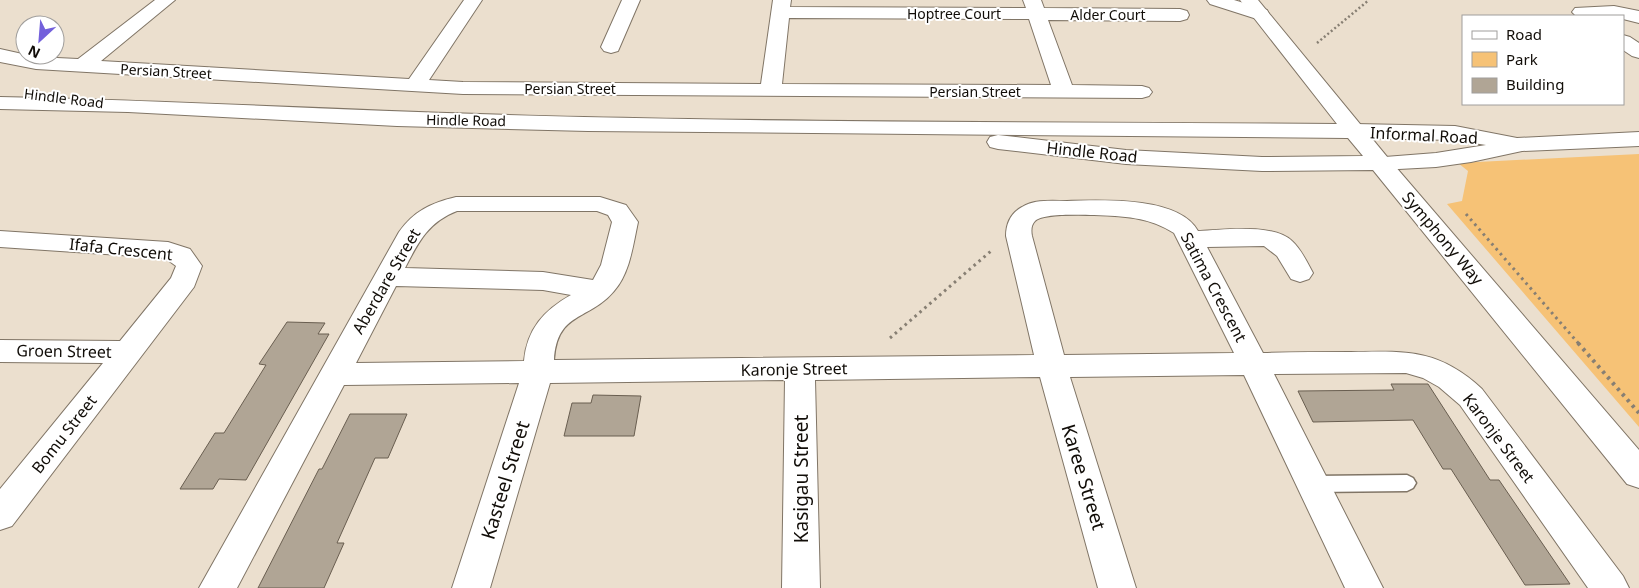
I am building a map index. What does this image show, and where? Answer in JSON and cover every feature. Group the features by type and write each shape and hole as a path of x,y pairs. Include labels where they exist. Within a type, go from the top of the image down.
{"street":[{"path":"82,66 166,0"},
{"path":"415,85 473,0"},
{"path":"611,47 631,0"},
{"path":"1216,0 1254,7"},
{"path":"1564,0 1584,14 1614,11 1639,17"},
{"path":"771,90 781,6"},
{"name":"Hoptree Court","path":"781,6 1035,7"},
{"path":"1035,7 1064,92"},
{"name":"Alder Court","path":"1035,7 1180,14"},
{"name":"Symphony Way","path":"1254,7 1380,163 1639,474"},
{"path":"1624,42 1639,52"},
{"name":"Persian Street","path":"0,55 15,60 36,63 473,88 1142,92"},
{"name":"Hindle Road","path":"0,90 128,106"},
{"name":"Hindle Road","path":"0,103 128,106 397,119 588,124 1355,131"},
{"name":"Hindle Road","path":"805,126 991,142 1126,157 1262,164 1380,163"},
{"name":"Informal Road","path":"1355,131 1455,133 1522,144"},
{"name":"Informal Road","path":"1380,163 1470,156 1522,144 1639,139"},
{"name":"Aberdare Street","path":"218,588 387,277 415,227 424,218 446,206 456,204 600,204 617,210 625,222 610,278 598,290 556,317 549,326 543,334 539,348 538,372"},
{"name":"Satima Crescent","path":"1018,227 1022,218 1038,209 1140,210 1176,221 1184,228 1191,239 1254,364"},
{"path":"1018,227 1052,366"},
{"path":"1191,239 1264,238 1274,240 1282,245 1300,273"},
{"name":"Ifafa Crescent","path":"0,239 168,250 179,254 186,260 189,266 188,274 184,281 129,352"},
{"path":"387,277 543,281 598,290"},
{"name":"Groen Street","path":"0,351 129,352"},
{"name":"Bomu Street","path":"0,515 129,352"},
{"name":"Karonje Street","path":"334,374 1406,362 1418,364 1443,374 1459,385 1471,397 1610,588"},
{"path":"1254,364 1364,588"},
{"name":"Karee Street","path":"1052,366 1117,588"},
{"name":"Kasigau Street","path":"800,369 801,588"},
{"name":"Kasteel Street","path":"471,588 538,372"}],"lane":[{"path":"1314,484 1407,483"}],"path":[{"path":"1316,43 1369,0"},
{"path":"1466,214 1639,413"},
{"path":"886,342 1018,227"}],"green space":[{"path":"1639,154 1639,427 1447,204 1462,201 1468,171 1458,163"}],"building":[{"path":"287,322 325,323 318,334 329,334 246,480 219,479 213,489 180,489 215,433 224,433 266,365 259,364"},
{"path":"1391,384 1428,384 1490,480 1499,480 1570,584 1525,585 1451,469 1443,469 1413,420 1313,422 1298,391 1394,390"},
{"path":"593,395 641,396 634,436 564,436 572,403 591,403"},
{"path":"350,414 407,414 388,458 375,458 337,543 344,543 324,588 258,588 319,469 322,469"}]}
